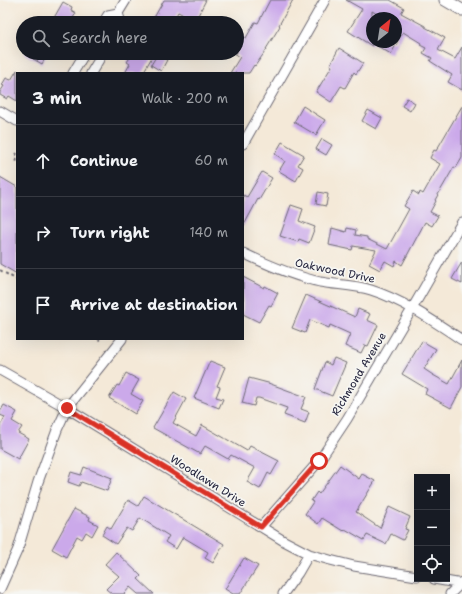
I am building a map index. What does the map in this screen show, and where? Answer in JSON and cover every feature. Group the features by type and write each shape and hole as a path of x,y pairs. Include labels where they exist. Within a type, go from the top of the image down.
{"street":[{"path":"107,16 118,13 126,0"},
{"path":"244,142 325,0"},
{"path":"445,0 462,10"},
{"path":"75,72 81,60"},
{"path":"92,72 99,60"},
{"path":"0,111 16,120"},
{"name":"Richmond Avenue","path":"261,527 319,461 347,419 462,222"},
{"name":"Oakwood Drive","path":"244,254 264,264 297,276 320,282 357,286 386,295 412,309 462,340"},
{"path":"1,585 18,549 38,482 57,430 67,408 121,340"},
{"name":"Woodlawn Drive","path":"0,370 67,408 284,542 309,554 354,566 414,576"},
{"path":"283,594 298,574 309,554"},
{"path":"450,581 461,583"},
{"path":"450,594 461,583"}],"path":[{"path":"0,270 16,279"}],"building":[{"path":"164,0 206,0 198,16 186,16 178,12 176,16 155,16"},
{"path":"270,0 293,0 267,49 249,73 231,72 238,60 244,60 244,37 246,38 255,22 258,23"},
{"path":"346,0 390,0 404,8 402,12 366,12 366,42 348,31 362,9"},
{"path":"63,2 72,7 71,10 76,13 74,16 55,16"},
{"path":"402,14 445,38 438,50 455,59 462,47 462,90 448,82 452,75 430,61 432,58 423,53 426,48 420,45 421,43 403,32 402,34"},
{"path":"339,48 363,63 356,74 354,72 345,88 341,86 331,102 316,92 332,66 330,65"},
{"path":"381,48 394,48 391,54"},
{"path":"35,60 44,60 42,64"},
{"path":"128,60 150,60 144,72 126,72 130,64 127,62"},
{"path":"154,60 167,60 161,71 151,65"},
{"path":"17,70 16,100 9,96 7,99 0,95 0,92 4,86 2,85 6,78 11,80"},
{"path":"407,98 415,103 410,111 402,106"},
{"path":"303,106 325,120 316,135 294,122"},
{"path":"462,106 462,158 456,168 454,167 435,200 436,201 430,212 438,216 432,226 425,222 402,265 396,261 394,266 385,261 380,270 369,264 376,250 353,246 352,250 329,245 332,228 346,232 347,228 356,230 355,235 367,237 367,239 387,249 409,209 404,206 413,191 419,195 420,192 423,194 440,164 430,158 434,150 436,151"},
{"path":"368,110 382,118 376,129 362,121"},
{"path":"322,139 332,145 326,155 316,149"},
{"path":"282,142 304,155 298,165 303,168 296,181 279,171 285,161 275,154"},
{"path":"262,172 272,178 259,200 258,199 244,225 244,196 247,197"},
{"path":"0,177 16,186 16,273 0,264"},
{"path":"318,192 328,194 326,206 316,204"},
{"path":"291,205 303,209 299,221 315,227 309,243 299,239 298,242 280,236"},
{"path":"462,262 462,284 452,279"},
{"path":"244,278 264,288 265,286 278,293 271,306 269,305 259,322 244,314"},
{"path":"306,295 355,317 358,309 370,314 367,320 378,325 368,346 365,345 361,353 345,346 350,334 330,325 329,328 310,320 305,333 292,328"},
{"path":"422,341 436,349 424,369 449,384 462,360 462,387 451,408 425,394 427,389 402,374"},
{"path":"334,358 346,363 332,396 315,389 325,362 331,365"},
{"path":"210,361 225,367 217,386 220,387 216,397 223,399 219,408 194,398"},
{"path":"126,373 139,380 131,394 143,401 135,414 109,398 117,385 119,386"},
{"path":"249,378 268,383 306,397 301,409 309,412 305,423 284,415 287,408 259,398 256,398 254,406 242,403"},
{"path":"174,392 186,399 173,423 196,436 202,425 247,451 250,446 279,461 271,475 268,473 260,489 247,482 255,468 231,455 228,459 205,446 200,454 153,428"},
{"path":"4,405 17,412 12,421 22,427 18,433 29,439 18,459 0,449 0,426 5,417 0,415 0,412"},
{"path":"340,465 359,479 362,474 375,481 356,512 380,528 389,507 410,517 405,529 408,530 403,540 391,534 386,544 367,535 364,540 345,529 343,531 322,518 318,524 305,514 313,502 311,501 317,492 319,494"},
{"path":"84,467 112,478 107,491 81,482 79,486 68,482 71,472 81,475"},
{"path":"144,496 224,544 213,563 205,558 208,552 183,537 176,549 165,542 169,536 140,518 132,531 127,528 116,544 102,535 107,526 111,529 128,500 138,506"},
{"path":"74,509 90,517 89,520 98,525 92,536 86,532 82,539 77,536 66,557 52,549"},
{"path":"116,552 141,576 138,579 154,594 138,594 130,587 124,594 112,594 106,589 119,576 105,564"},
{"path":"244,558 258,566 240,594 233,594 225,589"}],"route":[{"path":"67,408 261,527 319,461"}]}
